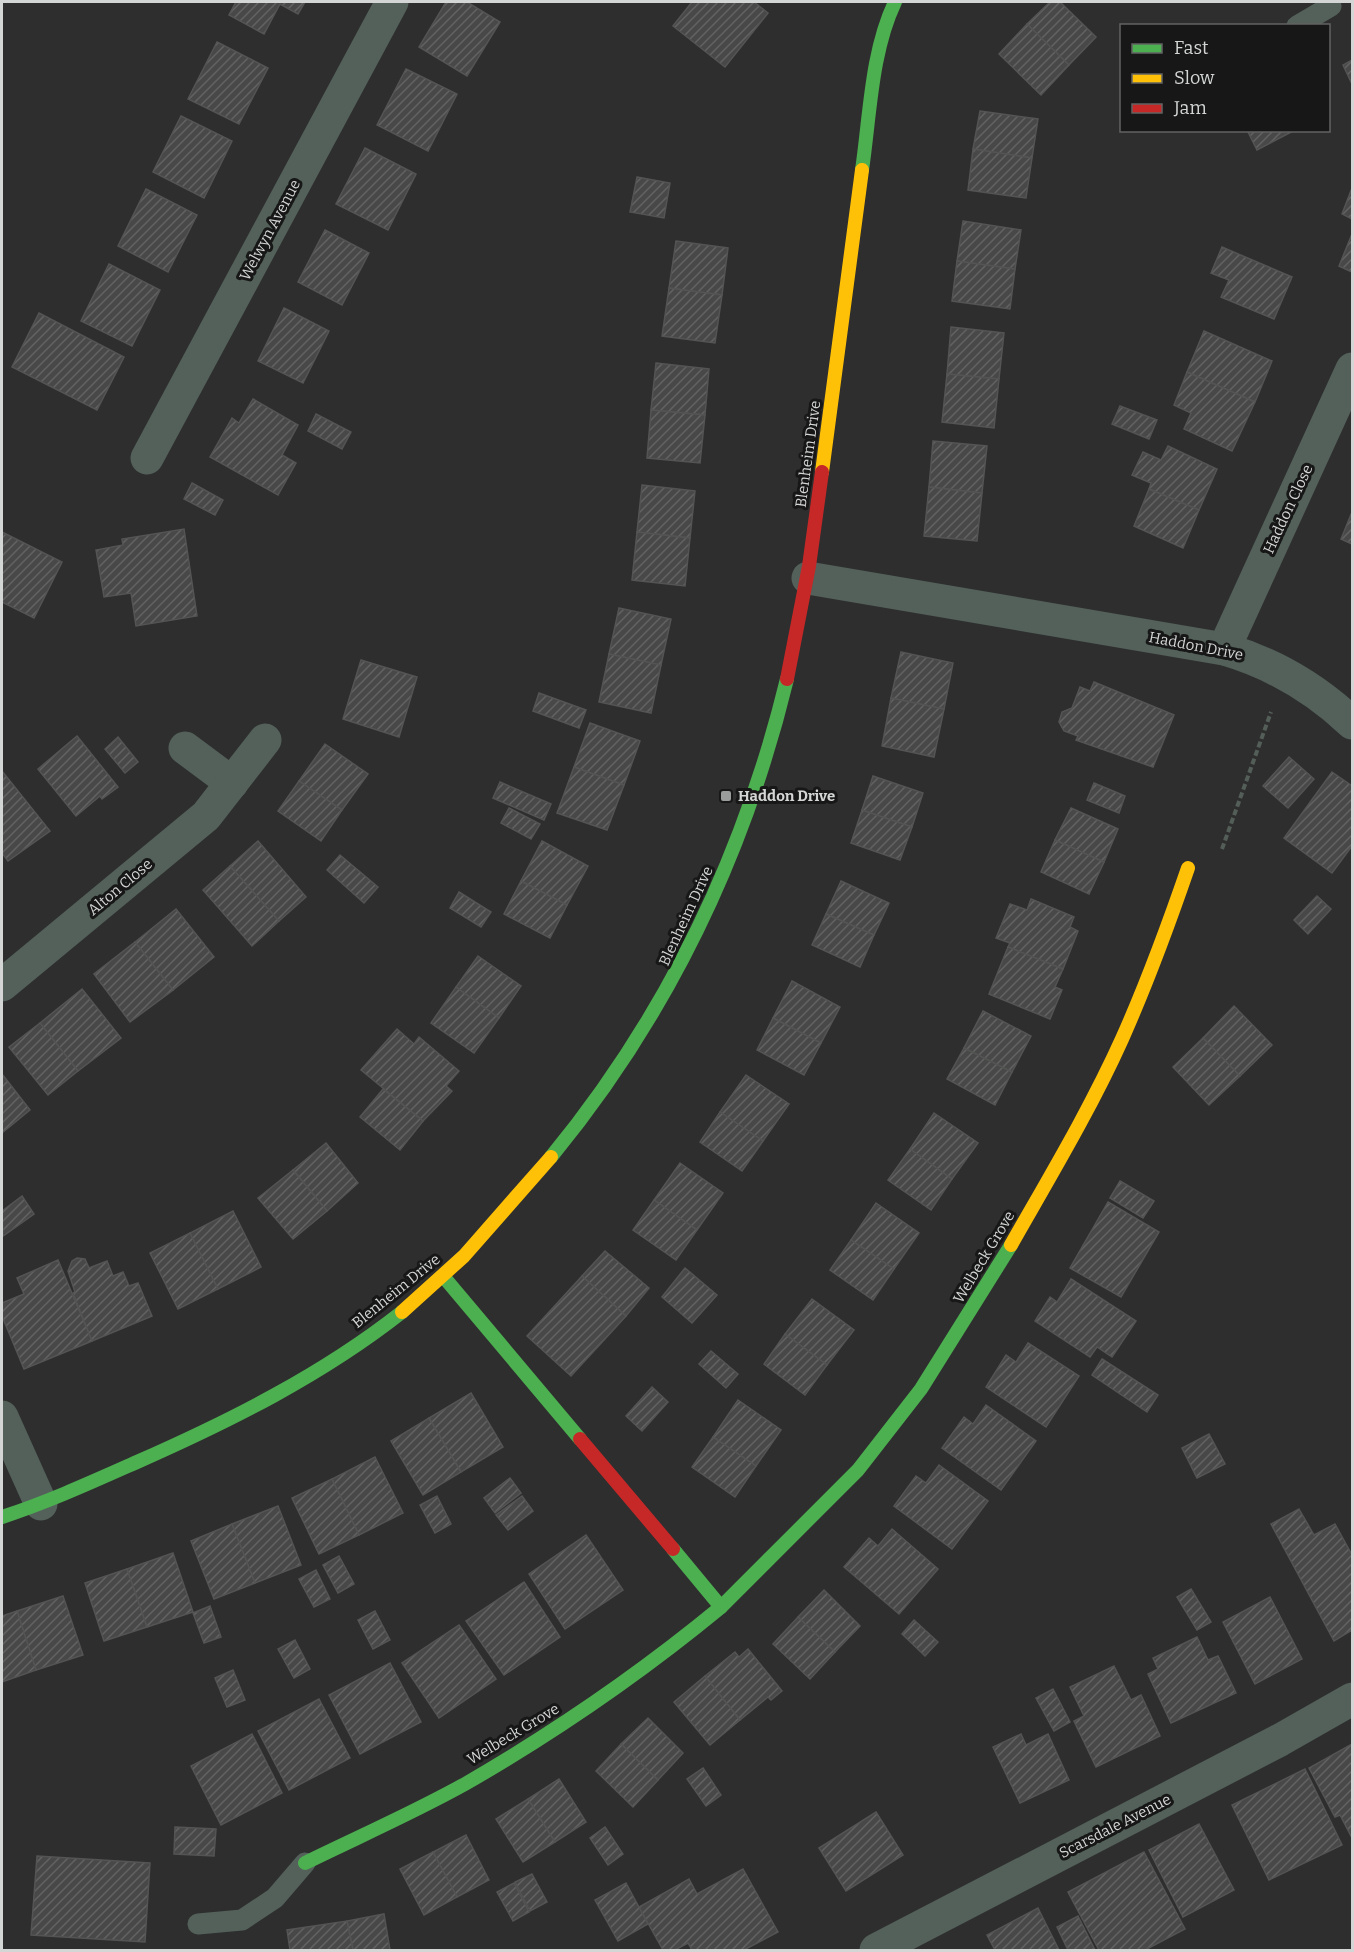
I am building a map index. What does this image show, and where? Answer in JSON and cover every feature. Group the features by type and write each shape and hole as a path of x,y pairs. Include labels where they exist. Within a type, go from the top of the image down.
{"street":[{"name":"Welwyn Avenue","path":"147,459 392,2"},
{"name":"Blenheim Drive","path":"2,1517 41,1504 165,1450 287,1390 387,1323 477,1244 584,1120 641,1039 691,952 731,860 764,763 788,672 808,578 879,54 887,19 895,2"},
{"name":"Haddon Close","path":"1224,650 1353,369"},
{"name":"Haddon Drive","path":"808,578 1224,650 1255,658 1336,708 1353,723"},
{"name":"Alton Close","path":"2,986 206,816 265,740"},
{"path":"185,748 232,783"},
{"name":"Welbeck Grove","path":"305,1863 483,1773 575,1716 662,1657 721,1607 858,1470 921,1389 994,1276 1059,1161 1121,1041 1158,953 1188,868"},
{"path":"443,1276 721,1607"},
{"path":"2,1417 41,1504"},
{"name":"Scarsdale Avenue","path":"876,1950 1353,1700"}],"lane":[{"path":"1300,24 1331,6 1328,2"},
{"path":"198,1924 242,1920 275,1899 305,1863"}],"path":[{"path":"1188,868 1215,867 1284,675"}],"building":[{"path":"236,2 305,2 298,14 280,4 264,34 229,15"},
{"path":"446,2 467,2 500,22 467,76 419,47"},
{"path":"692,2 754,2 768,13 725,67 673,26"},
{"path":"1050,2 1060,2 1096,37 1069,65 1027,24"},
{"path":"1027,24 1069,65 1041,95 999,54"},
{"path":"217,42 268,68 239,124 188,99"},
{"path":"1352,60 1352,84 1343,65"},
{"path":"406,69 457,94 428,151 377,125"},
{"path":"980,111 1038,119 1032,158 973,149"},
{"path":"181,116 232,141 204,198 153,172"},
{"path":"1248,132 1291,132 1257,150"},
{"path":"365,148 416,174 388,230 336,204"},
{"path":"973,149 1032,158 1026,198 968,190"},
{"path":"637,177 670,183 664,218 630,212"},
{"path":"1352,188 1352,219 1342,214"},
{"path":"146,189 197,215 168,272 118,246"},
{"path":"963,221 1021,230 1015,269 957,261"},
{"path":"325,230 369,253 342,305 298,282"},
{"path":"1352,234 1352,272 1339,266"},
{"path":"676,241 728,248 722,295 669,288"},
{"path":"1222,247 1292,277 1274,319 1221,297 1229,280 1211,273"},
{"path":"957,261 1015,269 1010,309 952,301"},
{"path":"109,264 160,290 132,346 81,321"},
{"path":"669,288 722,295 715,343 662,336"},
{"path":"284,308 329,331 303,383 258,361"},
{"path":"39,313 124,357 97,410 12,367"},
{"path":"951,327 1004,333 999,379 947,374"},
{"path":"1204,331 1272,361 1255,402 1187,372"},
{"path":"656,363 709,369 705,415 651,410"},
{"path":"1187,372 1255,402 1232,451 1184,429 1191,413 1174,405"},
{"path":"947,374 999,379 994,428 942,422"},
{"path":"253,399 298,425 282,455 296,463 278,495 210,457 232,418 239,423"},
{"path":"1120,406 1157,420 1149,439 1112,424"},
{"path":"651,410 705,415 700,463 647,458"},
{"path":"316,414 351,432 342,449 308,431"},
{"path":"933,441 987,446 982,493 929,487"},
{"path":"1168,446 1217,469 1199,510 1149,489 1151,483 1132,475 1143,452 1161,460"},
{"path":"192,483 223,500 215,515 184,499"},
{"path":"642,485 695,491 690,538 637,532"},
{"path":"929,487 982,493 977,541 924,536"},
{"path":"1149,489 1199,510 1183,548 1134,526"},
{"path":"1352,512 1352,544 1341,539"},
{"path":"184,529 197,616 136,626 131,593 104,597 96,550 123,545 122,539"},
{"path":"2,532 62,562 34,618 2,602"},
{"path":"637,532 690,538 685,586 632,580"},
{"path":"619,608 671,619 661,665 609,654"},
{"path":"901,652 953,663 944,709 891,698"},
{"path":"609,654 661,665 651,713 599,702"},
{"path":"361,660 417,677 399,737 343,719"},
{"path":"1094,682 1174,715 1153,767 1076,740 1078,736 1064,731 1059,722 1062,712 1072,708 1080,687 1090,691"},
{"path":"539,693 586,710 579,728 533,711"},
{"path":"891,698 944,709 934,757 882,746"},
{"path":"590,723 640,741 624,785 574,767"},
{"path":"77,736 118,787 102,799 100,796 76,816 38,769"},
{"path":"118,737 138,762 125,773 105,749"},
{"path":"325,744 368,774 342,810 299,781"},
{"path":"1289,757 1314,779 1288,808 1263,786"},
{"path":"574,767 624,785 607,830 557,813"},
{"path":"2,771 50,831 8,861 2,853"},
{"path":"1332,772 1352,786 1352,846 1332,873 1284,838"},
{"path":"873,776 923,793 912,827 862,810"},
{"path":"299,781 342,810 321,841 278,811"},
{"path":"500,782 551,804 544,820 493,798"},
{"path":"1094,783 1125,796 1119,813 1087,800"},
{"path":"509,808 540,824 531,839 501,823"},
{"path":"1071,808 1118,829 1104,862 1055,840"},
{"path":"862,810 912,827 900,860 851,843"},
{"path":"1055,840 1104,862 1089,894 1041,872"},
{"path":"258,841 306,897 279,921 230,866"},
{"path":"542,841 588,866 567,905 521,881"},
{"path":"340,855 378,887 364,903 327,870"},
{"path":"230,866 279,921 252,946 203,890"},
{"path":"521,881 567,905 550,938 504,914"},
{"path":"841,881 889,903 874,935 826,914"},
{"path":"459,892 491,912 481,927 450,908"},
{"path":"1317,896 1331,909 1308,934 1294,920"},
{"path":"1031,899 1074,917 1070,927 1078,931 1063,969 1008,947 1010,943 996,938 1010,904 1027,910"},
{"path":"176,909 214,957 173,990 135,942"},
{"path":"826,914 874,935 860,967 812,945"},
{"path":"135,942 173,990 130,1022 94,974"},
{"path":"1008,947 1063,969 1055,987 1062,990 1050,1019 989,994"},
{"path":"478,956 521,986 499,1018 456,987"},
{"path":"792,981 840,1007 821,1043 773,1018"},
{"path":"456,987 499,1018 474,1053 431,1023"},
{"path":"82,989 121,1038 78,1071 40,1023"},
{"path":"1234,1006 1272,1045 1240,1076 1203,1038"},
{"path":"983,1011 1031,1036 1012,1072 964,1048"},
{"path":"773,1018 821,1043 804,1075 757,1050"},
{"path":"40,1023 78,1071 48,1095 9,1047"},
{"path":"397,1029 414,1044 419,1037 459,1071 446,1086 452,1091 423,1121 361,1070"},
{"path":"1203,1038 1240,1076 1209,1105 1173,1067"},
{"path":"964,1048 1012,1072 995,1105 947,1079"},
{"path":"2,1074 30,1110 2,1133"},
{"path":"746,1075 789,1104 763,1141 720,1112"},
{"path":"383,1089 423,1121 400,1150 360,1117"},
{"path":"720,1112 763,1141 742,1171 700,1142"},
{"path":"934,1113 978,1143 952,1179 910,1149"},
{"path":"326,1143 358,1183 327,1211 293,1170"},
{"path":"910,1149 952,1179 931,1210 888,1180"},
{"path":"680,1163 723,1193 697,1230 654,1200"},
{"path":"293,1170 327,1211 293,1239 258,1198"},
{"path":"1120,1181 1154,1201 1143,1218 1110,1198"},
{"path":"22,1196 34,1214 3,1236 2,1211"},
{"path":"654,1200 697,1230 676,1260 633,1230"},
{"path":"1108,1202 1159,1232 1121,1297 1070,1268"},
{"path":"876,1203 919,1233 894,1269 851,1240"},
{"path":"233,1211 261,1267 218,1289 190,1233"},
{"path":"190,1233 218,1289 178,1309 150,1253"},
{"path":"851,1240 894,1269 873,1300 830,1270"},
{"path":"605,1251 649,1288 626,1316 582,1276"},
{"path":"77,1258 85,1259 89,1268 107,1261 113,1276 123,1272 129,1286 138,1283 152,1316 92,1341 73,1293 75,1292 68,1271 72,1261"},
{"path":"58,1260 92,1341 24,1369 2,1316 2,1303 24,1294 17,1278"},
{"path":"685,1268 717,1295 692,1323 662,1297"},
{"path":"582,1276 626,1316 571,1376 527,1336"},
{"path":"1071,1279 1136,1321 1112,1357 1097,1347 1090,1357 1035,1321 1050,1297 1057,1302"},
{"path":"812,1299 854,1330 827,1365 785,1334"},
{"path":"785,1334 827,1365 805,1395 764,1364"},
{"path":"1028,1343 1079,1376 1046,1427 986,1387 1006,1355 1016,1362"},
{"path":"711,1351 738,1374 726,1388 699,1364"},
{"path":"1102,1359 1158,1395 1147,1412 1092,1375"},
{"path":"652,1387 668,1402 642,1431 626,1416"},
{"path":"471,1393 503,1447 461,1472 429,1418"},
{"path":"738,1400 781,1430 756,1466 713,1437"},
{"path":"986,1405 1036,1441 1001,1490 942,1448 964,1417 973,1424"},
{"path":"429,1418 461,1472 423,1495 391,1441"},
{"path":"1209,1434 1225,1464 1197,1478 1182,1448"},
{"path":"713,1437 756,1466 735,1497 692,1467"},
{"path":"375,1457 403,1513 359,1535 332,1479"},
{"path":"939,1465 988,1501 952,1549 894,1506 916,1476 926,1483"},
{"path":"510,1478 521,1493 495,1513 484,1498"},
{"path":"332,1479 359,1535 319,1554 292,1498"},
{"path":"437,1496 451,1524 435,1533 420,1505"},
{"path":"522,1496 533,1511 508,1530 496,1515"},
{"path":"278,1506 301,1565 255,1583 232,1524"},
{"path":"1299,1509 1314,1535 1335,1524 1352,1555 1352,1630 1334,1641 1271,1524"},
{"path":"232,1524 255,1583 214,1599 191,1541"},
{"path":"892,1529 938,1569 899,1614 844,1567 869,1538 878,1546"},
{"path":"586,1535 623,1590 565,1629 529,1574"},
{"path":"173,1553 193,1612 147,1627 127,1569"},
{"path":"339,1556 354,1584 338,1593 323,1565"},
{"path":"127,1569 147,1627 104,1641 85,1583"},
{"path":"316,1570 330,1599 314,1607 299,1579"},
{"path":"524,1582 560,1637 504,1675 466,1621"},
{"path":"1191,1589 1211,1622 1197,1630 1177,1597"},
{"path":"824,1590 860,1626 835,1652 798,1617"},
{"path":"63,1596 83,1655 36,1670 17,1611"},
{"path":"1270,1597 1302,1659 1255,1684 1223,1622"},
{"path":"210,1606 221,1637 204,1643 193,1613"},
{"path":"17,1611 36,1670 2,1682 2,1616"},
{"path":"375,1611 390,1640 373,1649 358,1620"},
{"path":"798,1617 835,1652 810,1679 773,1644"},
{"path":"914,1620 938,1642 925,1656 902,1634"},
{"path":"459,1625 496,1679 439,1718 402,1663"},
{"path":"1197,1637 1208,1660 1218,1656 1236,1693 1171,1723 1148,1674 1158,1669 1153,1658"},
{"path":"295,1640 310,1669 294,1678 278,1649"},
{"path":"748,1649 782,1691 771,1700 768,1697 740,1720 705,1676 735,1652 739,1657"},
{"path":"390,1663 421,1722 360,1754 329,1695"},
{"path":"1114,1666 1131,1700 1141,1695 1160,1736 1096,1767 1074,1721 1084,1716 1070,1687"},
{"path":"233,1670 245,1700 227,1707 215,1678"},
{"path":"705,1676 740,1720 710,1745 674,1702"},
{"path":"1053,1689 1070,1722 1054,1731 1036,1698"},
{"path":"319,1699 350,1758 289,1790 258,1731"},
{"path":"648,1718 683,1753 658,1780 621,1744"},
{"path":"252,1734 282,1793 221,1825 191,1766"},
{"path":"1021,1734 1026,1745 1048,1734 1069,1780 1020,1803 993,1747"},
{"path":"621,1744 658,1780 633,1807 596,1771"},
{"path":"1352,1744 1352,1838 1340,1815 1335,1817 1309,1768"},
{"path":"703,1768 721,1795 706,1806 687,1779"},
{"path":"1305,1769 1342,1845 1269,1880 1232,1805"},
{"path":"559,1779 586,1822 555,1842 528,1799"},
{"path":"528,1799 555,1842 523,1862 496,1819"},
{"path":"876,1812 903,1855 846,1891 819,1848"},
{"path":"1199,1824 1234,1890 1183,1917 1149,1850"},
{"path":"175,1827 216,1829 214,1856 174,1854"},
{"path":"605,1827 623,1854 608,1865 590,1838"},
{"path":"466,1835 489,1880 457,1897 433,1852"},
{"path":"433,1852 457,1897 424,1915 400,1869"},
{"path":"1144,1852 1185,1929 1145,1950 1099,1950 1068,1892"},
{"path":"37,1856 150,1863 145,1942 31,1935"},
{"path":"743,1869 778,1932 744,1950 692,1950 688,1943 675,1950 663,1950 639,1907 689,1879 697,1894"},
{"path":"532,1874 547,1902 530,1911 515,1882"},
{"path":"514,1883 529,1912 513,1921 497,1892"},
{"path":"626,1883 648,1924 618,1941 595,1900"},
{"path":"1038,1908 1059,1950 995,1950 987,1935"},
{"path":"384,1914 390,1950 353,1950 347,1921"},
{"path":"1078,1916 1095,1950 1068,1950 1057,1927"},
{"path":"347,1921 353,1950 290,1950 287,1930"}],"traffic: fast":[{"path":"862,170 876,63 887,21 895,2"},
{"path":"551,1157 593,1103 631,1048 696,932 724,871 748,809 787,679"},
{"path":"721,1607 858,1470 921,1389 1011,1245"},
{"path":"443,1276 580,1439"},
{"path":"2,1517 87,1484 241,1413 340,1356 402,1312"},
{"path":"305,1863 426,1805 499,1764 629,1678 721,1607 673,1549"}],"traffic: slow":[{"path":"822,472 862,170"},
{"path":"1011,1245 1069,1144 1110,1065 1149,976 1188,868"},
{"path":"402,1312 464,1256 551,1157"}],"traffic: jam":[{"path":"787,679 809,566 822,472"},
{"path":"580,1439 673,1549"}],"place":[{"name":"Haddon Drive","path":"726,796"}]}
